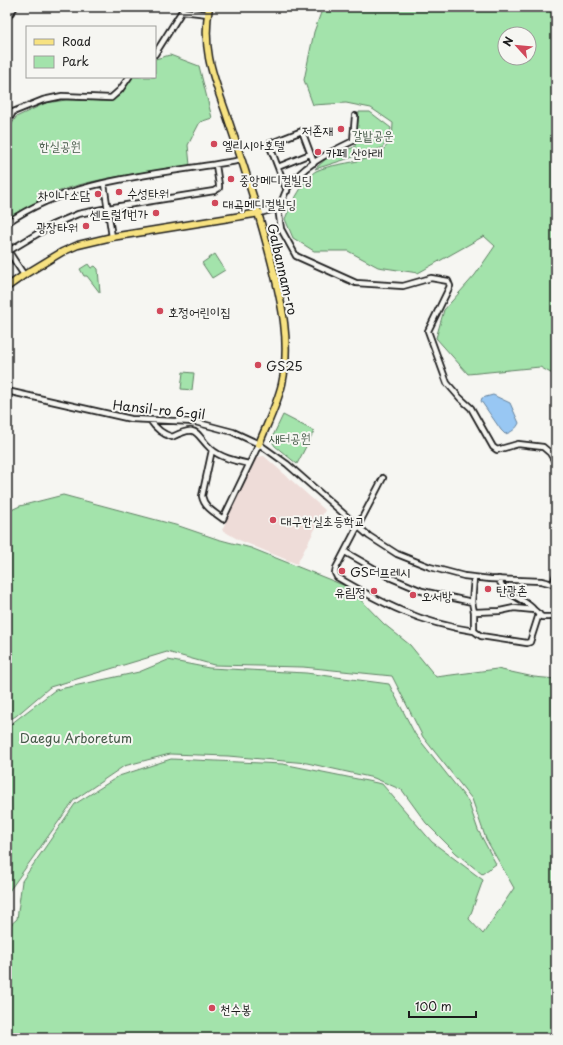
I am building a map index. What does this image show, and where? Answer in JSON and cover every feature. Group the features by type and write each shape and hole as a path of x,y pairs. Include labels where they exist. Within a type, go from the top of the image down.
{"main road":[{"name":"Galbannam-ro","path":"208,10 206,36 208,58 260,213 284,312 286,347 282,384 275,407 259,444"},
{"path":"7,287 24,275 78,245 112,237 260,213"}],"street":[{"path":"7,18 15,7"},
{"path":"156,52 182,9 208,10"},
{"path":"7,123 13,112 43,100 62,96 111,98 120,90 128,78"},
{"path":"355,116 353,141 328,152 314,163 295,180 286,191 278,208 281,229 296,256 356,284 403,286 431,278 448,281 450,286 428,331 447,384 471,408 493,446 497,450 518,444 538,446 550,453 556,463"},
{"path":"286,191 269,144 302,131 314,163"},
{"path":"278,167 310,154"},
{"path":"7,223 49,199 104,184 242,160"},
{"path":"24,275 7,251 28,238 61,221 89,212 214,191 219,188 216,165"},
{"path":"104,184 112,237"},
{"path":"260,213 278,208"},
{"name":"Hansil-ro 6-gil","path":"7,391 132,419 188,422 222,428 259,444 287,464 358,527 378,542 411,560 430,568 474,578 541,581 554,585 556,575"},
{"path":"150,420 156,428 165,435 172,437 189,431 196,432 212,450 223,457 249,464"},
{"path":"188,422 189,431"},
{"path":"212,450 202,496 207,507 223,519 259,444"},
{"path":"383,478 336,568 335,573 337,577 398,610 436,623 474,631 481,636 527,643 530,642 539,614"},
{"path":"345,552 383,574 422,591 472,602"},
{"path":"474,578 472,602 474,612 474,631"},
{"path":"499,579 503,588 530,605 542,617 556,617"},
{"path":"474,612 500,611 514,608 534,610"}],"shaded area":[{"name":"대구한실초등학교","path":"264,456 325,510 297,564 239,540 222,530 256,457"}],"green space":[{"path":"323,7 556,7 556,376 540,367 468,374 436,338 444,310 475,275 495,246 484,236 418,273 378,267 348,251 314,251 293,238 285,219 303,185 312,174 327,167 353,162 376,155 385,148 391,137 393,123 371,108 346,103 313,105 304,80 314,32"},
{"name":"한실공원","path":"170,55 199,66 212,118 200,122 188,145 190,165 115,177 59,191 39,200 7,220 7,133 16,117 46,103 66,100 109,101 119,96 131,78 156,78 156,59"},
{"name":"갈밭공운","path":"359,112 370,112 391,128 389,138 382,148 315,169 329,156 355,147"},
{"path":"215,254 225,270 212,278 202,263"},
{"path":"88,264 91,268 95,266 98,269 100,293 87,276 84,276 80,269"},
{"path":"183,372 194,373 192,390 181,389"},
{"name":"새터공원","path":"283,415 314,431 297,464 275,446 271,440"},
{"path":"63,495 179,526 217,539 251,548 348,587 384,624 410,645 436,677 497,669 534,677 556,679 556,1038 527,1038 526,1036 524,1038 7,1038 7,928 17,919 22,881 75,804 119,776 171,759 283,764 382,784 432,842 483,880 469,919 483,934 514,888 486,839 472,799 423,737 392,676 303,667 214,665 167,652 50,687 16,716 7,721 7,512 20,506"},
{"name":"Daegu Arboretum","path":"168,660 209,668 306,673 389,684 415,734 468,801 478,830 496,864 482,874 456,853 426,823 402,790 374,778 307,763 228,756 170,754 124,766 74,800 7,894 7,727 55,690 139,672"}],"water":[{"path":"493,395 510,403 519,423 509,433 505,434 501,430 481,401 482,398"}],"place":[{"name":"저존재","path":"341,129"},
{"name":"엘리시아호텔","path":"214,144"},
{"name":"카페 산아래","path":"318,152"},
{"name":"중앙메디컬빌딩","path":"231,179"},
{"name":"수성타워","path":"119,192"},
{"name":"차이나소담","path":"98,194"},
{"name":"대곡메디컬빌딩","path":"215,203"},
{"name":"센트럴1번가","path":"156,213"},
{"name":"광장타워","path":"86,226"},
{"name":"호정어린이집","path":"160,311"},
{"name":"GS25","path":"258,365"},
{"name":"대구한실초등학교","path":"273,520"},
{"name":"GS더프레시","path":"342,571"},
{"name":"탄광촌","path":"488,589"},
{"name":"유림정","path":"374,591"},
{"name":"오서방","path":"413,595"},
{"name":"천수봉","path":"212,1008"}]}
